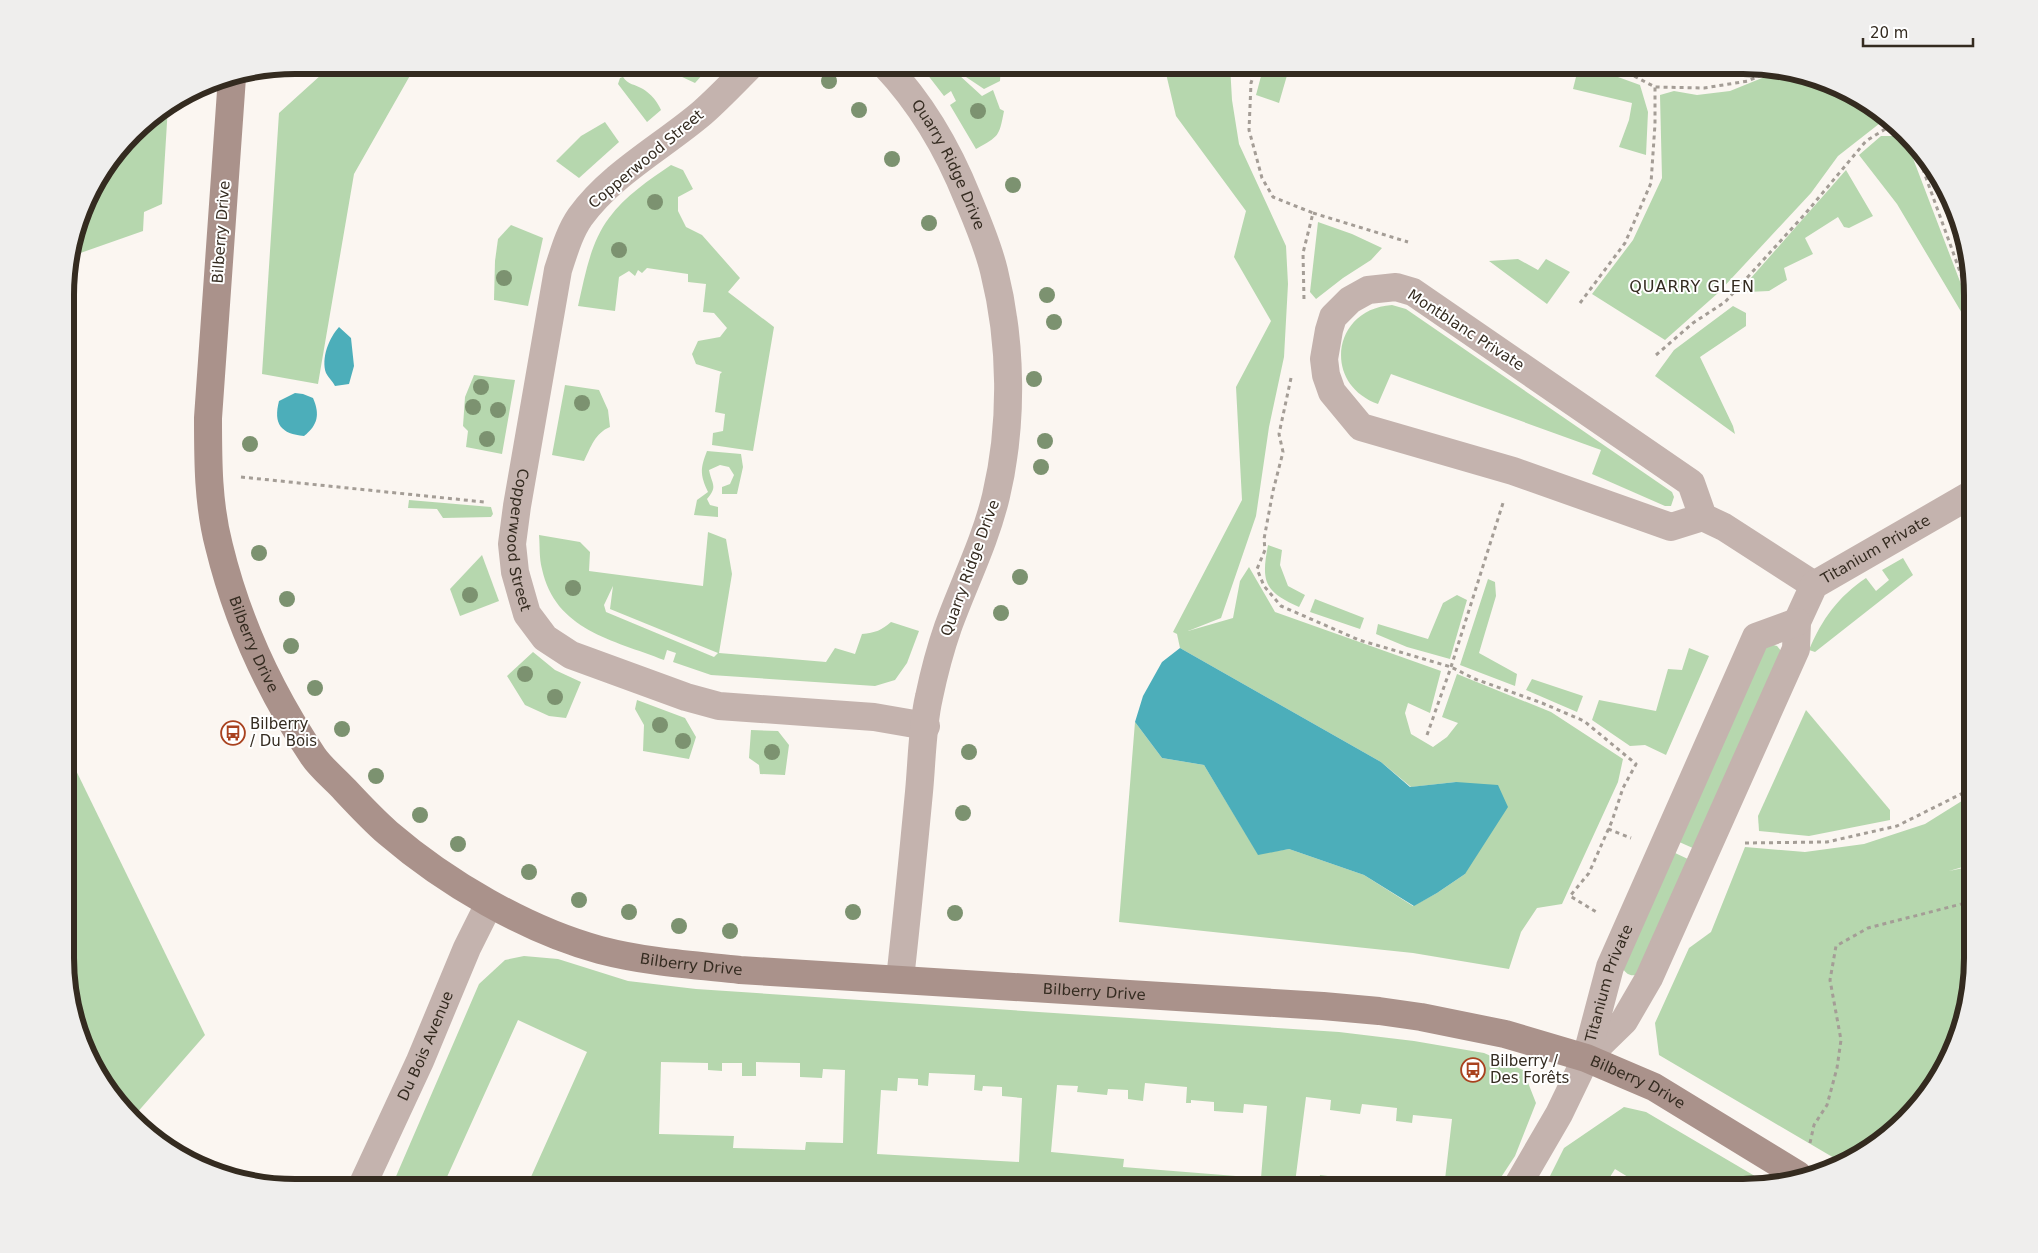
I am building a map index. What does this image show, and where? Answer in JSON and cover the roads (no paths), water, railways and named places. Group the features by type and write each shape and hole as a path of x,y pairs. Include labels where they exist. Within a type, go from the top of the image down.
{"street":[{"name":"Copperwood Street","path":"742,74 702,113 644,156 605,190 578,219 569,238 558,270 517,506 512,544 515,572 528,614 545,638 570,655 686,697 719,706 874,717 926,726"},
{"name":"Quarry Ridge Drive","path":"893,74 934,127 957,173 980,228 994,272 1005,332 1008,366 1008,403 1004,452 996,495 985,535 949,625 937,662 927,708 900,979"},
{"name":"Bilberry Drive","path":"232,83 208,418 209,474 219,546 244,626 277,695 314,758 387,832 441,873 490,904 548,931 599,950 651,960 740,970 1379,1011 1505,1034 1586,1058 1654,1088 1794,1173"},
{"name":"Montblanc Private","path":"1396,287 1413,292 1691,483 1703,517 1671,527 1513,471 1361,427 1332,392 1326,375 1324,360 1333,317 1350,300 1368,290 1396,287"},
{"name":"Titanium Private","path":"1586,1058 1624,1021 1649,978 1796,649 1797,622 1814,585 1964,499"},
{"path":"1703,517 1724,527 1814,585"},
{"name":"Titanium Private","path":"1586,1058 1610,967 1756,637 1797,622"},
{"name":"Du Bois Avenue","path":"365,1179 420,1061 468,948 490,904"},
{"path":"1521,1179 1559,1114 1586,1058"}],"water":[{"path":"339,327 351,338 354,366 349,384 335,386 326,373 325,355 329,342"},
{"path":"295,393 313,398 317,409 315,423 304,436 284,430 278,422 277,409 279,401"},
{"path":"1180,648 1381,762 1410,787 1456,782 1498,785 1508,807 1465,874 1414,906 1364,875 1289,849 1258,855 1204,765 1162,758 1135,722 1143,696 1162,662"}],"place":[{"name":"Bilberry / Du Bois","path":"233,733"},
{"name":"Bilberry / Des Forêts","path":"1473,1070"}],"district":[{"name":"QUARRY GLEN","path":"1692,286"}]}
